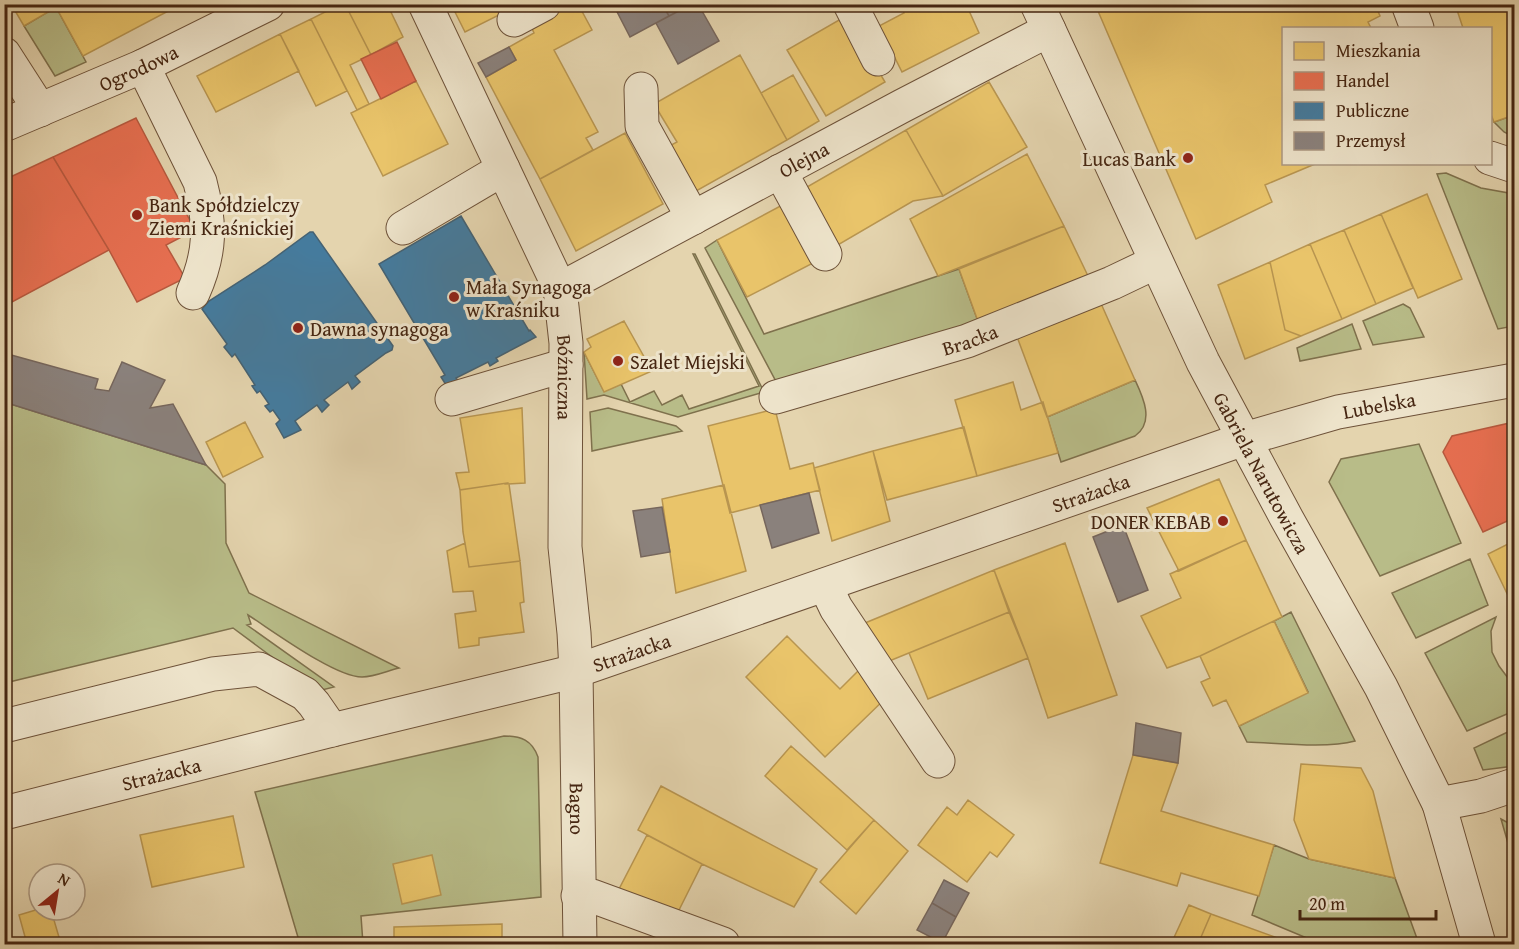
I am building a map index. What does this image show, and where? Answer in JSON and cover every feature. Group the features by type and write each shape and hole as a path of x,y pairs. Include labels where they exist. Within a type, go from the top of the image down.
{"street":[{"name":"Ogrodowa","path":"4,125 143,66 267,4"},
{"name":"Bóźniczna","path":"425,4 560,289 566,343 566,547 576,671"},
{"path":"514,20 544,4"},
{"path":"850,4 878,59"},
{"path":"1408,4 1417,27"},
{"name":"Olejna","path":"560,289 780,171 1043,17"},
{"name":"Gabriela Narutowicza","path":"1043,17 1203,362 1381,687 1439,804 1479,945"},
{"path":"4,54 40,110"},
{"path":"143,66 200,183 205,201 209,226 206,254 193,292"},
{"path":"641,89 642,126 693,218"},
{"path":"1492,158 1515,166"},
{"path":"403,228 503,169"},
{"path":"780,171 825,254"},
{"name":"Bracka","path":"776,397 967,341 1112,283 1156,262"},
{"path":"453,399 566,365"},
{"name":"Lubelska","path":"1244,439 1338,412 1515,380"},
{"name":"Strażacka","path":"4,813 332,729 576,671 1244,439"},
{"path":"825,585 836,608 938,761"},
{"path":"4,726 213,674 259,669 305,694 332,729"},
{"name":"Bagno","path":"576,671 580,945"},
{"path":"1439,804 1481,796 1515,785"},
{"path":"578,896 592,896 723,945"}],"green space":[{"path":"56,7 86,62 55,76 24,26"},
{"path":"1514,115 1514,137 1504,132 1494,122"},
{"path":"1446,173 1481,188 1514,194 1514,326 1498,329 1437,174"},
{"path":"717,240 764,334 959,269 979,324 779,387 705,248"},
{"path":"693,254 764,392 678,417 604,395 587,399 584,352 604,391 621,384 630,402 654,391 662,405 682,395 689,409 759,386"},
{"path":"1403,304 1410,308 1424,337 1373,345 1363,321"},
{"path":"1352,324 1361,349 1300,361 1297,348"},
{"path":"1135,380 1146,409 1145,424 1141,430 1135,436 1061,462 1047,417"},
{"path":"4,402 206,465 225,484 226,543 249,593 399,668 367,677 350,675 304,652 248,615 251,624 247,625 334,687 318,691 233,628 5,683"},
{"path":"608,408 676,426 682,431 592,451 590,412"},
{"path":"1419,444 1461,543 1380,576 1329,482 1341,459"},
{"path":"1470,559 1488,605 1416,638 1392,593"},
{"path":"1291,612 1355,741 1330,745 1247,742 1239,726 1308,692 1274,621"},
{"path":"1496,617 1491,631 1492,652 1514,686 1514,711 1467,731 1425,653"},
{"path":"1514,729 1514,766 1483,770 1474,748"},
{"path":"504,736 525,740 533,747 538,757 541,897 361,916 363,944 300,944 255,792"},
{"path":"1501,819 1514,826 1514,864"},
{"path":"1274,845 1309,859 1395,878 1419,944 1321,944 1252,915"}],"building: Mieszkania":[{"path":"11,4 62,4 24,26"},
{"path":"62,4 174,4 176,7 83,56 56,7"},
{"path":"345,4 371,55 350,65 369,104 357,110 311,19"},
{"path":"345,4 387,4 403,37 371,55"},
{"path":"451,4 500,4 505,12 465,32"},
{"path":"566,4 578,4 592,30 554,50 598,132 586,138 593,150 540,179 486,77 516,60 509,47 534,33 530,24"},
{"path":"899,4 966,4 979,33 902,72 879,26 904,13"},
{"path":"1095,4 1375,4 1380,16 1368,22 1370,27 1282,27 1282,165 1313,165 1265,185 1272,202 1196,239"},
{"path":"1455,4 1514,4 1514,115 1494,122 1492,117 1492,27 1463,27"},
{"path":"846,16 885,82 826,116 787,50"},
{"path":"311,19 347,91 316,106 280,34"},
{"path":"280,34 299,71 216,112 197,76"},
{"path":"740,55 787,140 689,195 664,149 677,142 654,104"},
{"path":"793,75 819,121 787,140 761,93"},
{"path":"416,81 448,144 383,176 351,113"},
{"path":"989,82 1027,147 943,196 906,130"},
{"path":"906,130 943,196 913,201 831,249 800,191"},
{"path":"625,133 663,204 576,251 540,179"},
{"path":"1027,154 1064,226 938,276 910,219"},
{"path":"1427,194 1462,279 1418,298 1381,214"},
{"path":"786,203 817,261 747,297 717,240"},
{"path":"1381,214 1413,288 1376,304 1344,230"},
{"path":"1064,226 1089,278 979,324 959,269"},
{"path":"1344,230 1376,304 1342,319 1310,244"},
{"path":"1310,244 1342,319 1301,336 1285,330 1270,262"},
{"path":"1270,262 1285,330 1301,336 1245,359 1218,285"},
{"path":"1099,299 1135,380 1047,417 1016,334"},
{"name":"Szalet Miejski","path":"624,321 652,371 604,392 584,352 591,347 587,339"},
{"path":"1013,382 1021,410 1043,402 1058,453 977,476 955,400"},
{"path":"522,408 525,483 507,483 460,490 456,473 469,472 460,418"},
{"path":"775,409 790,469 813,463 820,490 730,513 708,426"},
{"path":"245,422 263,457 223,477 206,442"},
{"path":"964,427 977,476 887,500 873,451"},
{"path":"873,451 890,521 832,541 814,468"},
{"path":"1219,479 1246,540 1179,571 1147,508"},
{"path":"509,484 520,561 469,567 463,532 460,490"},
{"path":"724,485 746,571 676,593 662,499"},
{"path":"1246,540 1282,617 1200,656 1167,668 1141,616 1181,598 1170,574"},
{"path":"1514,541 1514,608 1488,554"},
{"path":"465,543 469,567 520,561 524,602 520,603 524,632 479,638 479,645 459,648 455,614 476,611 473,591 453,592 447,551"},
{"path":"1065,543 1117,695 1048,718 994,570"},
{"path":"994,570 1009,612 882,664 865,623"},
{"path":"1009,612 1028,658 928,699 909,653"},
{"path":"1274,621 1308,693 1239,726 1226,700 1213,706 1201,682 1210,678 1200,656"},
{"path":"787,636 840,689 863,666 890,694 825,757 746,677"},
{"path":"791,746 874,820 847,850 765,776"},
{"path":"1133,755 1178,763 1161,811 1274,845 1259,896 1181,873 1177,886 1100,863"},
{"path":"1301,764 1361,768 1373,791 1395,878 1309,859 1294,820"},
{"path":"661,786 817,869 794,907 702,864 638,830"},
{"path":"968,800 1014,835 997,857 990,852 967,882 918,845 947,807 957,815"},
{"path":"233,816 244,867 152,887 140,835"},
{"path":"874,820 908,851 856,914 820,882"},
{"path":"647,835 702,864 675,918 617,893"},
{"path":"432,855 441,895 402,904 393,864"},
{"path":"1189,905 1211,914 1198,944 1171,944"},
{"path":"27,913 27,922 55,922 61,944 27,944 19,915"},
{"path":"1211,914 1294,944 1198,944"},
{"path":"502,924 502,944 394,944 394,927"},
{"path":"26,939 27,944 6,944"}],"building: Handel":[{"path":"397,42 416,81 381,99 361,59"},
{"name":"Bank Spółdzielczy Ziemi Kraśnickiej","path":"136,118 195,230 166,245 185,278 137,302 109,250 53,157"},
{"path":"53,157 109,250 12,302 4,285 4,180"},
{"path":"1514,422 1514,518 1483,532 1443,452 1452,436"}],"building: Publiczne":[{"name":"Mała Synagoga w Kraśniku","path":"461,216 529,331 536,337 496,358 498,361 490,366 488,362 456,378 459,382 448,388 441,377 445,375 379,264"},
{"name":"Dawna synagoga","path":"313,232 393,346 392,350 355,376 360,382 352,389 348,382 324,400 329,405 322,412 317,405 295,421 301,430 284,438 276,424 280,420 273,410 270,412 265,406 269,404 260,391 257,393 252,386 255,385 235,354 232,357 224,347 227,344 202,309 209,301 265,265"}],"building: Przemysł":[{"path":"613,4 662,4 669,16 630,37"},
{"path":"662,4 692,4 669,16"},
{"path":"692,4 698,4 719,41 678,64 656,23"},
{"path":"509,47 516,60 486,77 478,63"},
{"path":"4,353 98,379 95,389 109,391 122,362 165,380 150,408 173,404 206,465 4,402"},
{"path":"809,493 819,533 772,548 760,505"},
{"path":"662,507 670,552 641,557 633,511"},
{"path":"1123,525 1148,590 1118,602 1093,537"},
{"path":"1136,723 1181,733 1178,763 1133,755"},
{"path":"944,880 969,893 956,917 932,903"},
{"path":"932,903 956,917 942,943 917,930"}],"place":[{"name":"Lucas Bank","path":"1188,158"},
{"name":"Bank Spółdzielczy Ziemi Kraśnickiej","path":"137,215"},
{"name":"Mała Synagoga w Kraśniku","path":"454,297"},
{"name":"Dawna synagoga","path":"298,328"},
{"name":"Szalet Miejski","path":"618,361"},
{"name":"DONER KEBAB","path":"1223,521"}]}
